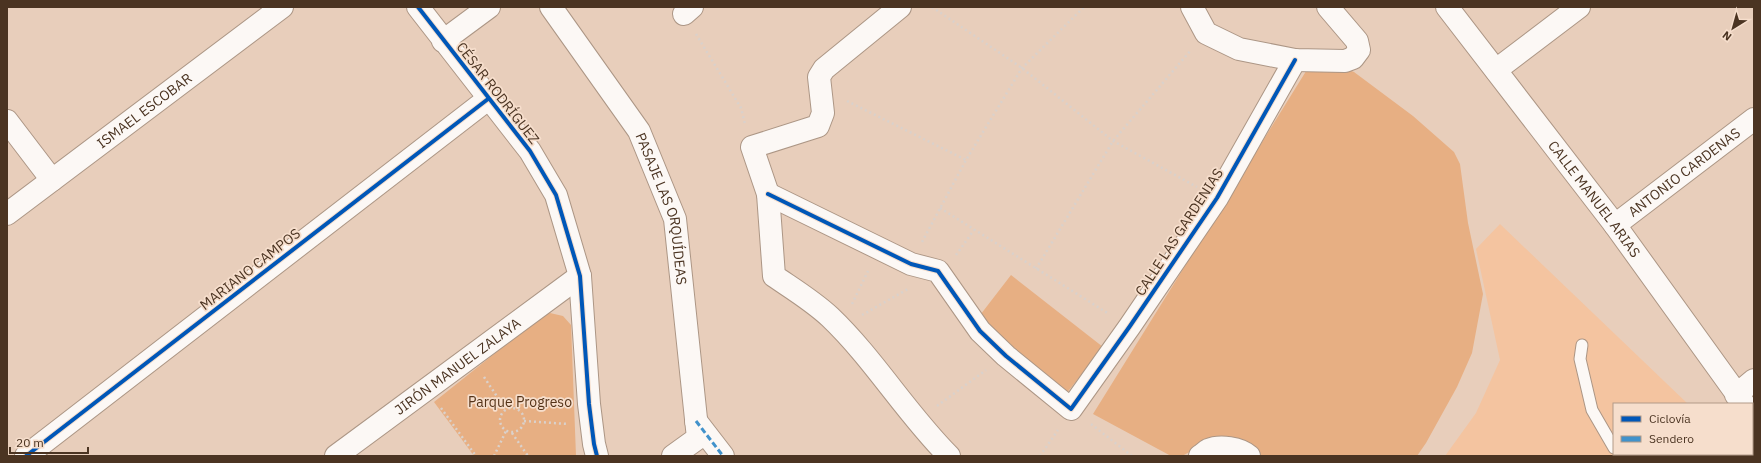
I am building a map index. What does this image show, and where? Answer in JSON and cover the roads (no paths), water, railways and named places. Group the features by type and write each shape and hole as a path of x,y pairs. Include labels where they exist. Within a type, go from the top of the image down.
{"street":[{"name":"ISMAEL ESCOBAR","path":"7,214 282,7"},
{"name":"CÉSAR RODRÍGUEZ","path":"418,7 530,151 556,194 580,276 589,404 597,456"},
{"path":"443,41 489,7"},
{"name":"PASAJE LAS ORQUÍDEAS","path":"552,7 639,130 675,219 697,429"},
{"path":"900,7 824,68 820,77 823,113 818,126 752,147 768,194 774,276 805,296 860,348 948,456"},
{"path":"1192,7 1206,33 1239,49 1295,60 1345,61 1353,58 1359,50 1357,41 1328,7"},
{"name":"CALLE MANUEL ARIAS","path":"1448,7 1615,226 1740,399"},
{"path":"1496,70 1579,7"},
{"name":"CALLE LAS GARDENIAS","path":"768,194 911,264 938,271 980,332 1006,356 1071,409 1130,326 1217,198 1295,60"},
{"name":"MARIANO CAMPOS","path":"26,456 488,98"},
{"name":"ANTONIO CARDENAS","path":"1615,226 1754,119"},
{"path":"7,121 52,180"},
{"name":"JIRÓN MANUEL ZALAYA","path":"336,456 426,388 580,276"},
{"path":"1740,399 1754,380"},
{"path":"673,456 697,429 723,456"},
{"path":"1200,456 1208,450 1226,448 1244,452 1249,456"}],"lane":[{"path":"1582,345 1580,359 1592,410 1613,446"}],"park label":[{"name":"Parque Progreso","path":"520,402"}]}
